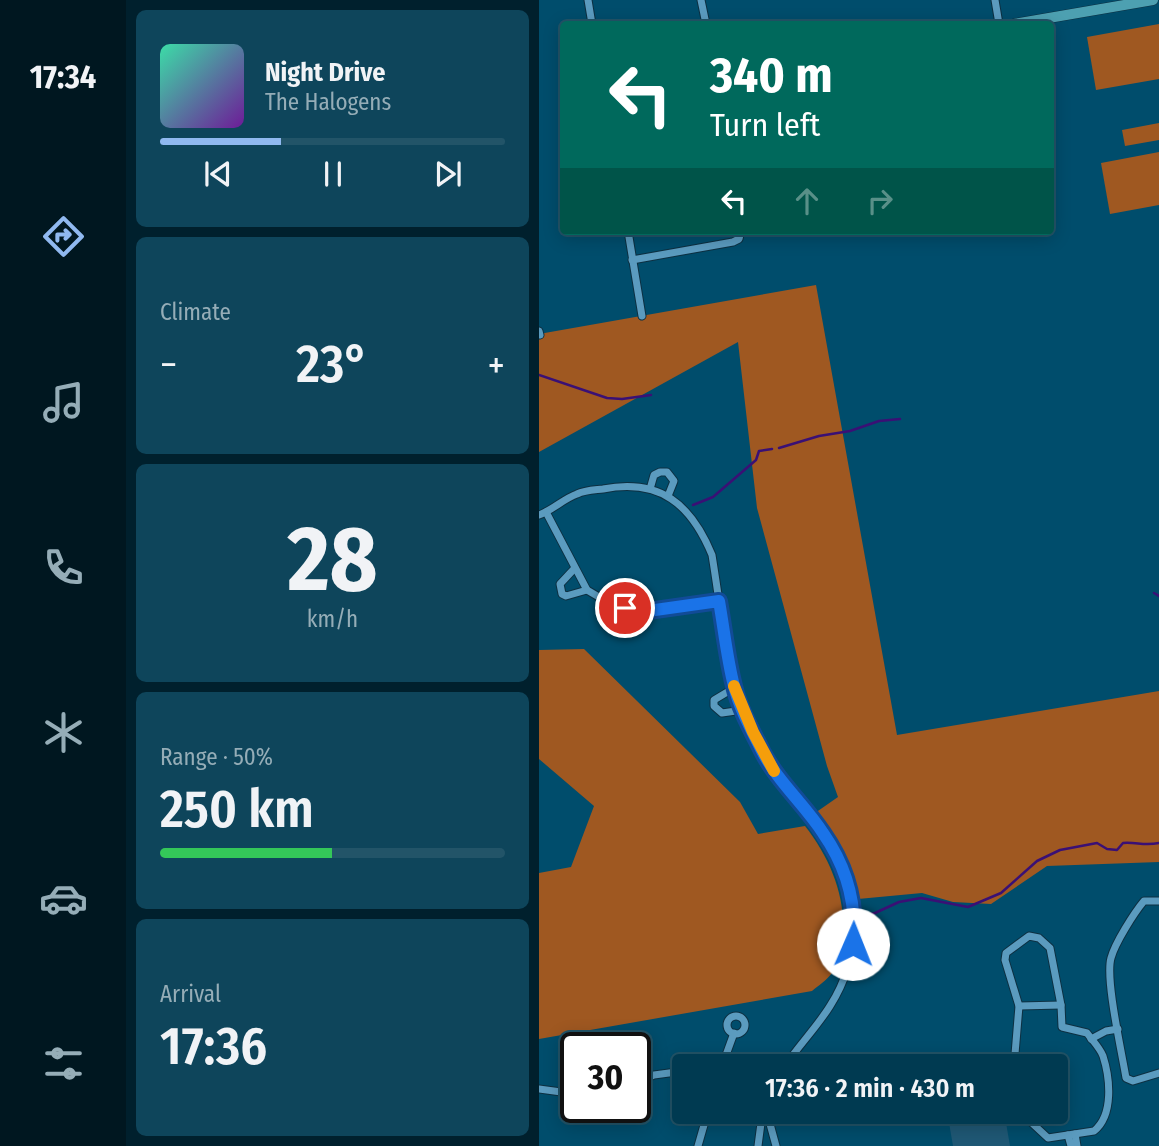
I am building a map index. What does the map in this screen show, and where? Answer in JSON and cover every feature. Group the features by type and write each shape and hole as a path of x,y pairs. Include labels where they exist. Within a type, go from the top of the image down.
{"street":[{"path":"588,0 592,21"},
{"path":"701,0 705,21"},
{"path":"995,0 998,21"},
{"path":"1031,21 1153,0"},
{"path":"629,235 642,316"},
{"path":"632,260 733,242 739,239 740,235"},
{"path":"650,489 654,475 660,471 667,472 674,481 667,496"},
{"path":"719,601 648,611 625,608 604,600 587,590 542,514 577,493 625,485 650,489 667,496 678,503 704,535 712,555 734,688 764,754 786,788 823,832 843,866 853,909 853,944 840,989 822,1019 794,1054"},
{"path":"574,569 560,584 562,594 570,596 587,590"},
{"path":"734,688 719,696 715,700 715,706 722,713 743,710"},
{"path":"1159,901 1144,901 1134,913 1110,959 1126,1078 1133,1081 1159,1073"},
{"path":"1015,1054 1019,1006 1005,960 1006,953 1029,936 1039,938 1050,947 1061,1005 1062,1027 1087,1033 1103,1054 1109,1100 1099,1127 1094,1131 1048,1138 1033,1124"},
{"path":"1019,1006 1061,1005"},
{"path":"1091,1039 1106,1031 1118,1029"},
{"path":"726,1054 734,1033"},
{"path":"651,1076 672,1073"},
{"path":"539,1089 560,1092"},
{"path":"698,1146 704,1124"},
{"path":"758,1146 761,1124"},
{"path":"770,1124 776,1146"},
{"path":"1071,1146 1072,1134"},
{"path":"1072,1134 1077,1146"}],"shaded area":[{"path":"1159,24 1159,79 1096,90 1087,37"},
{"path":"1159,123 1159,140 1125,146 1122,130"},
{"path":"1159,152 1159,205 1110,214 1101,163"},
{"path":"816,285 897,735 1159,691 1159,862 1047,866 991,904 953,902 922,893 858,899 842,854 815,813 838,797 827,766 757,508 738,342 539,452 539,334"},
{"path":"584,649 740,802 758,834 805,826 829,864 842,907 842,947 837,965 828,978 812,991 579,1032 560,1032 560,1035 539,1039 539,873 571,867 594,806 539,759 539,650"},
{"path":"949,1124 1006,1124 1010,1146 953,1146"}],"waterway":[{"path":"539,375 607,398 651,395"},
{"path":"779,448 879,421 900,419"},
{"path":"693,505 713,497 756,460 759,451 772,449"},
{"path":"1154,593 1159,596"},
{"path":"863,916 899,902 921,898 968,907 1001,893 1037,861 1060,850 1097,843 1107,849 1117,850 1123,843 1159,843"}],"slow traffic":[{"path":"734,686 753,732 774,771"}],"route":[{"path":"625,608 648,611 719,601 734,688 743,710 764,754 786,788 823,832 843,866 853,909 853,944"}]}
